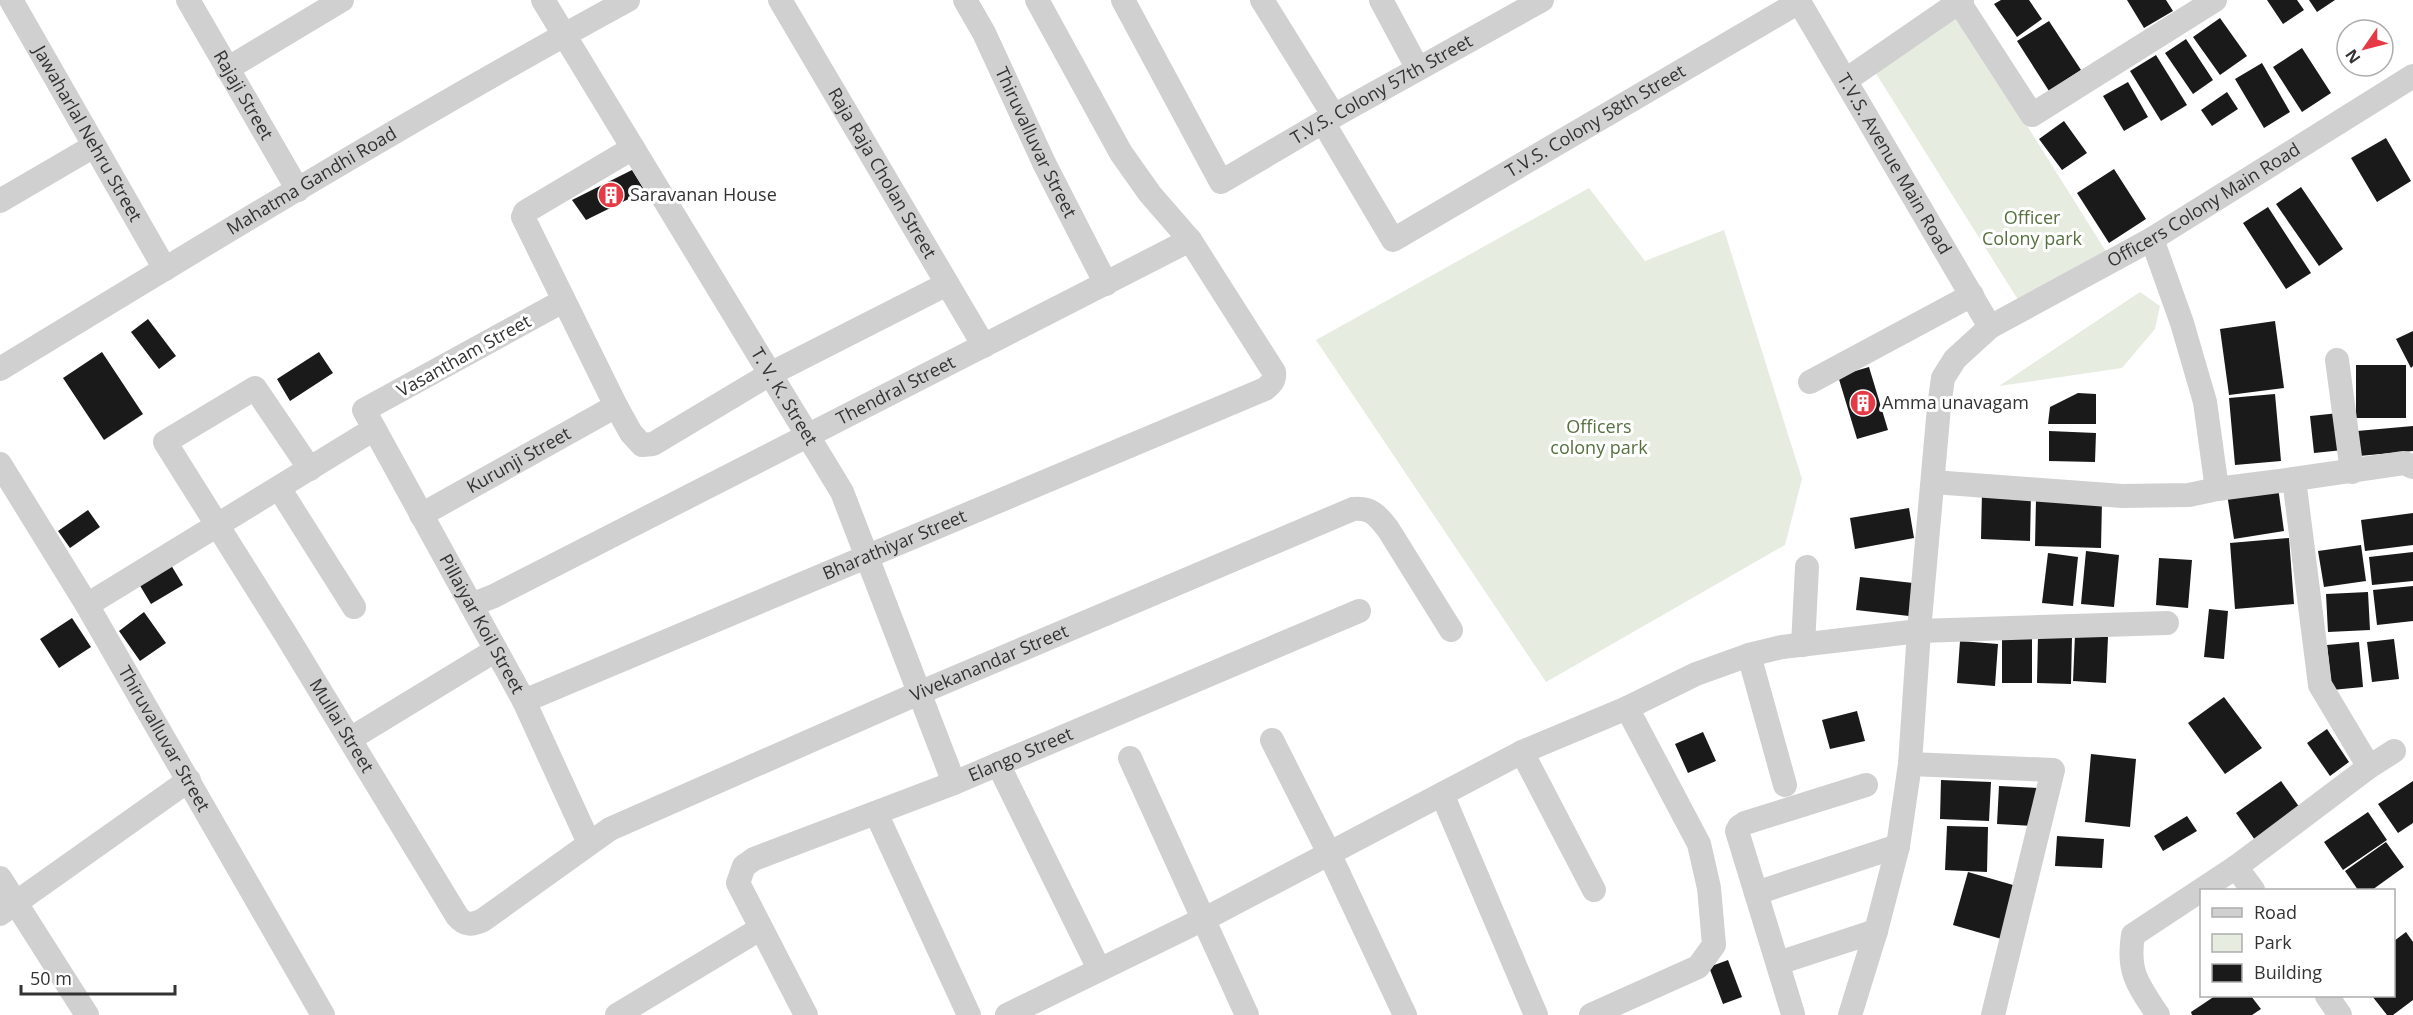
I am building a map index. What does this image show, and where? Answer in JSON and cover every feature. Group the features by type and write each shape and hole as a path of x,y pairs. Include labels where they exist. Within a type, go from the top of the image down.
{"street":[{"name":"Jawaharlal Nehru Street","path":"11,0 165,269"},
{"name":"Rajaji Street","path":"188,0 298,190"},
{"path":"227,69 342,0"},
{"name":"T. V. K. Street","path":"543,0 842,492 954,783"},
{"name":"Mahatma Gandhi Road","path":"0,369 298,190 628,0"},
{"name":"Raja Raja Cholan Street","path":"780,0 984,346"},
{"name":"Thiruvalluvar Street","path":"965,0 984,33 1045,165 1106,284"},
{"path":"1037,0 1121,153 1150,194 1190,240"},
{"name":"T.V.S. Colony 57th Street","path":"1123,0 1221,182 1531,3"},
{"path":"1262,0 1328,119"},
{"path":"1381,0 1418,69"},
{"path":"1846,80 1961,1 2032,115 2215,0"},
{"name":"T.V.S. Colony 58th Street","path":"1328,119 1393,240 1798,1"},
{"name":"T.V.S. Avenue Main Road","path":"1798,1 1990,327"},
{"name":"Officers Colony Main Road","path":"1850,1015 1876,931 1898,846 1910,764 1919,631 1943,378 1955,359 1990,327 2152,239 2413,76"},
{"path":"0,201 94,146"},
{"path":"633,148 523,214 524,221 616,406 642,445 648,445 770,374 947,284"},
{"path":"2152,239 2182,323 2205,402 2217,489"},
{"name":"Thendral Street","path":"471,605 808,436 1190,240"},
{"name":"Bharathiyar Street","path":"524,701 1265,389 1275,378 1274,372 1190,240"},
{"path":"1810,382 1972,295"},
{"name":"Vasantham Street","path":"87,605 310,469 369,420 563,301"},
{"path":"2337,360 2352,472"},
{"name":"Mullai Street","path":"310,469 255,388 165,442 457,916 462,922 468,924"},
{"name":"Kurunji Street","path":"421,514 616,406"},
{"name":"Pillaiyar Koil Street","path":"369,420 524,701 589,843"},
{"name":"Thiruvalluvar Street","path":"0,464 87,605 323,1015"},
{"path":"1933,482 2122,496 2189,495 2217,489 2404,464 2413,467"},
{"path":"2294,479 2320,685 2368,768"},
{"path":"279,488 354,607"},
{"name":"Vivekanandar Street","path":"468,924 483,920 610,829 919,693 1353,509 1365,508 1376,514 1388,529 1451,630"},
{"path":"1803,645 1807,567"},
{"name":"Elango Street","path":"806,1015 738,883 744,866 754,860 954,783 1359,610"},
{"path":"1006,1015 1204,918 1522,752 1627,708 1696,674 1749,655 1803,645 1919,631 2167,624"},
{"path":"350,739 496,650"},
{"path":"1749,655 1785,785"},
{"path":"1591,1015 1698,967 1714,945 1709,888 1699,844 1627,708"},
{"path":"1272,740 1329,853 1405,1015"},
{"path":"2202,889 2236,867 2394,751"},
{"path":"1522,752 1594,890"},
{"path":"1130,758 1247,1015"},
{"path":"998,764 1099,969"},
{"path":"1910,764 2054,770 1993,1015"},
{"path":"8,909 189,780"},
{"path":"1793,1014 1738,838 1739,827 1744,823 1866,785"},
{"path":"1442,794 1536,1015"},
{"path":"876,813 969,1015"},
{"path":"1756,893 1898,846"},
{"path":"2236,867 2252,889"},
{"path":"0,878 8,909 87,1015"},
{"path":"2158,1015 2137,984 2131,968 2130,954 2133,934 2200,890"},
{"path":"617,1015 760,929"},
{"path":"1778,963 1876,931"},
{"path":"2328,997 2340,1015"}],"green space":[{"name":"Officer Colony park","path":"1957,14 2112,261 2027,314 1875,72"},
{"name":"Officers colony park","path":"1589,188 1645,261 1724,230 1802,479 1785,545 1546,682 1316,340"},
{"path":"2140,292 2160,306 2155,329 2122,368 1999,386"}],"building":[{"path":"2001,0 2029,0 2042,19 2017,37 1994,4"},
{"path":"2127,0 2166,0 2173,11 2144,28"},
{"path":"2267,0 2297,0 2304,10 2283,24"},
{"path":"2309,0 2335,0 2317,12"},
{"path":"2220,18 2247,56 2220,75 2193,37"},
{"path":"2049,21 2081,70 2049,91 2017,41"},
{"path":"2186,39 2213,80 2193,94 2165,53"},
{"path":"2302,48 2331,93 2302,112 2273,67"},
{"path":"2156,55 2187,105 2161,121 2130,71"},
{"path":"2262,63 2290,112 2264,128 2235,79"},
{"path":"2128,82 2148,117 2124,131 2103,96"},
{"path":"2227,92 2238,109 2212,126 2201,110"},
{"path":"2064,121 2087,153 2062,170 2039,139"},
{"path":"2386,138 2411,181 2377,202 2351,158"},
{"path":"2114,169 2146,219 2109,243 2077,193"},
{"name":"Saravanan House","path":"632,170 645,191 586,220 572,200"},
{"path":"2301,187 2343,249 2319,266 2276,204"},
{"path":"2268,207 2311,273 2286,289 2243,223"},
{"path":"148,319 176,356 159,369 131,332"},
{"path":"2275,321 2284,388 2229,395 2220,329"},
{"path":"2413,331 2413,366 2411,368 2396,339"},
{"path":"102,352 143,414 104,440 63,378"},
{"path":"319,352 333,373 290,401 277,379"},
{"path":"2356,365 2406,365 2406,418 2356,418"},
{"name":"Amma unavagam","path":"1869,367 1888,430 1857,439 1838,376"},
{"path":"2078,393 2096,394 2096,424 2048,424 2050,407"},
{"path":"2275,394 2281,461 2235,465 2229,398"},
{"path":"2339,413 2343,450 2314,453 2310,416"},
{"path":"2413,426 2413,451 2359,456 2357,431"},
{"path":"2049,431 2096,433 2095,462 2049,461"},
{"path":"2278,487 2284,531 2234,539 2227,494"},
{"path":"1982,491 2031,493 2030,541 1981,539"},
{"path":"2036,499 2102,501 2101,548 2035,546"},
{"path":"1909,508 1914,538 1855,549 1850,518"},
{"path":"88,510 100,527 70,548 58,531"},
{"path":"2413,513 2413,545 2365,551 2361,520"},
{"path":"2289,538 2294,604 2235,609 2230,543"},
{"path":"2361,545 2366,581 2324,587 2318,551"},
{"path":"2086,551 2119,555 2114,607 2081,604"},
{"path":"2413,552 2413,581 2372,585 2369,557"},
{"path":"2048,553 2078,557 2073,606 2042,603"},
{"path":"2159,558 2192,560 2188,608 2156,605"},
{"path":"171,565 183,585 151,604 139,584"},
{"path":"1860,577 1913,583 1909,616 1856,610"},
{"path":"2413,586 2413,621 2377,625 2373,590"},
{"path":"2368,592 2370,630 2328,632 2326,594"},
{"path":"2209,609 2228,611 2224,659 2204,657"},
{"path":"144,612 166,643 140,661 119,631"},
{"path":"72,618 91,647 59,668 40,639"},
{"path":"2038,635 2072,636 2071,684 2037,683"},
{"path":"2075,635 2108,637 2106,683 2073,681"},
{"path":"2002,638 2032,638 2032,683 2002,683"},
{"path":"2394,639 2399,679 2372,682 2367,642"},
{"path":"1960,641 1998,644 1995,686 1957,683"},
{"path":"2359,642 2363,687 2332,690 2327,645"},
{"path":"2224,697 2262,748 2225,774 2188,723"},
{"path":"1857,711 1865,741 1830,749 1822,720"},
{"path":"2327,729 2349,762 2330,776 2307,743"},
{"path":"1703,732 1716,761 1688,773 1675,744"},
{"path":"2091,754 2136,759 2130,827 2085,822"},
{"path":"1941,780 1991,782 1989,821 1940,819"},
{"path":"2281,781 2300,808 2255,840 2236,813"},
{"path":"2413,781 2413,823 2398,833 2378,804"},
{"path":"1999,786 2038,788 2036,826 1997,824"},
{"path":"2368,812 2387,840 2343,870 2324,842"},
{"path":"2187,816 2197,831 2163,851 2154,836"},
{"path":"1947,826 1988,827 1987,872 1945,870"},
{"path":"2057,836 2104,839 2102,868 2055,866"},
{"path":"2386,842 2404,867 2373,889 2357,889 2345,871"},
{"path":"1968,872 2020,887 2005,940 1953,925"},
{"path":"2406,932 2413,942 2413,1000 2393,1015 2387,1015 2373,997 2395,997 2395,940"},
{"path":"1728,960 1742,997 1723,1004 1709,967"},
{"path":"2214,997 2252,997 2261,1009 2252,1015 2192,1015 2191,1012"}],"place":[{"name":"Saravanan House","path":"611,195"},
{"name":"Amma unavagam","path":"1863,403"}]}
